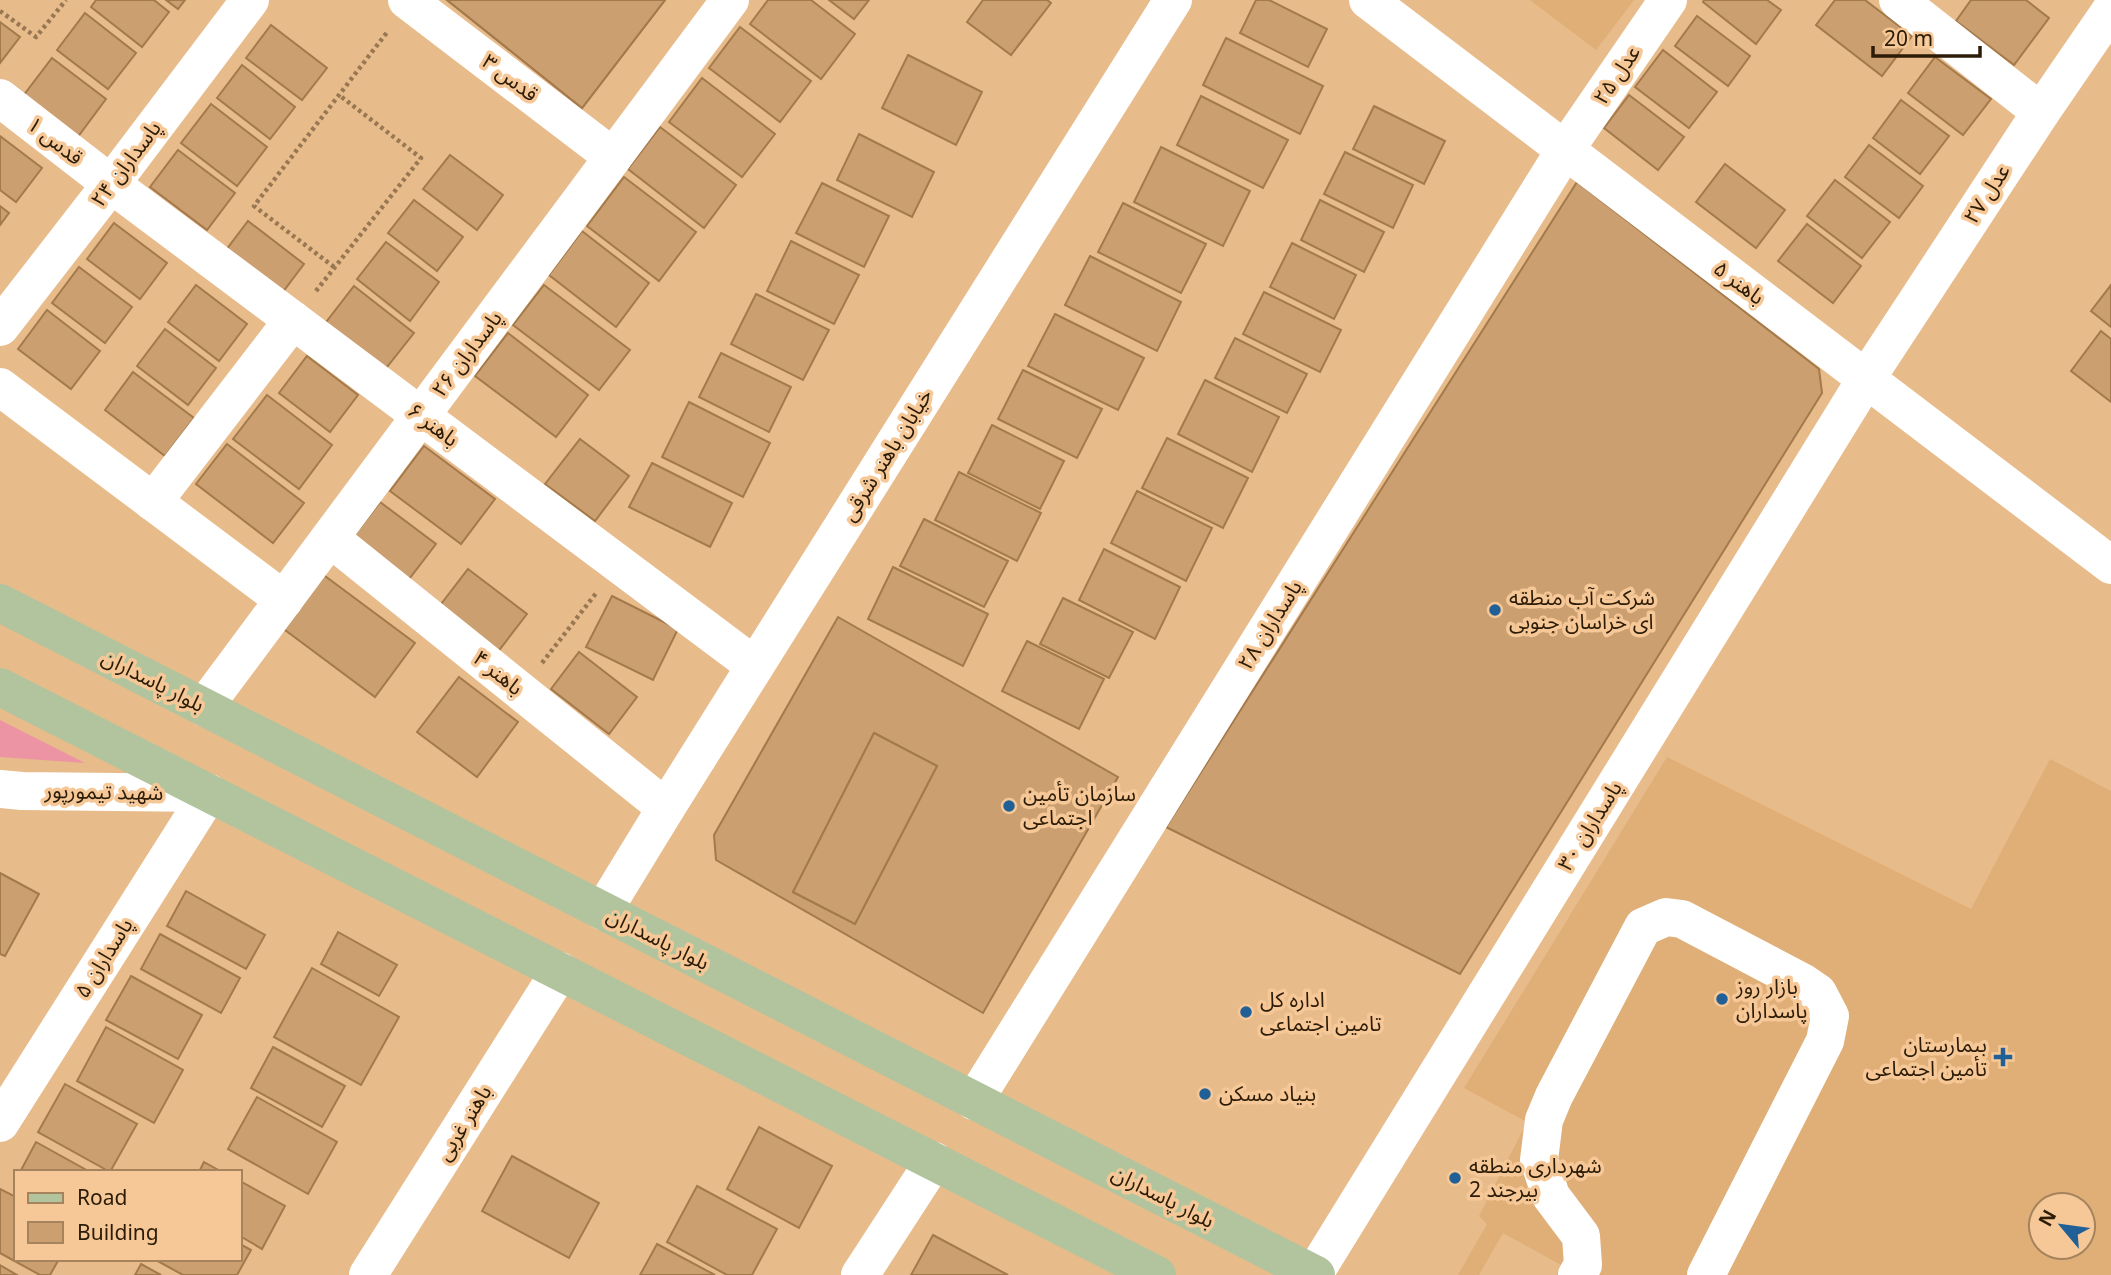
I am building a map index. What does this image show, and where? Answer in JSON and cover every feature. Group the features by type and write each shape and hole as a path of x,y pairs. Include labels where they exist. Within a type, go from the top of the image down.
{"main road":[{"name":"بلوار پاسداران","path":"0,603 1315,1274"},
{"path":"0,687 1157,1275"}],"street":[{"name":"پاسداران ۲۴","path":"0,327 250,0"},
{"name":"پاسداران ۲۶","path":"204,707 730,0"},
{"name":"خیابان باهنر شرقی","path":"603,911 1173,0"},
{"name":"باهنر ۵","path":"1367,0 2111,565"},
{"name":"عدل ۲۵","path":"1566,150 1668,0"},
{"path":"1898,0 2041,112"},
{"name":"قدس ۳","path":"409,1 613,157"},
{"name":"عدل ۲۷","path":"1866,379 2111,10"},
{"name":"قدس ۱","path":"0,99 111,184"},
{"name":"پاسداران ۲۸","path":"974,1101 1566,150"},
{"name":"باهنر ۶","path":"111,184 755,666"},
{"path":"153,502 293,320"},
{"name":"پاسداران ۳۰","path":"1315,1274 1866,379"},
{"path":"0,387 284,600"},
{"name":"باهنر ۴","path":"330,538 666,808"},
{"name":"شهید تیمورپور","path":"0,789 209,793"},
{"name":"پاسداران ۵","path":"0,1124 209,793"},
{"path":"1577,1275 1583,1265 1581,1236 1551,1196 1539,1160 1544,1120 1643,927 1666,917 1682,919 1802,982 1818,993 1830,1016 1825,1041 1706,1275"},
{"name":"باهنر غربی","path":"368,1275 560,971"},
{"path":"860,1275 934,1161"}],"path":[{"path":"0,11 36,37 66,0"},
{"path":"334,267 254,206 409,1"},
{"path":"293,320 421,158 339,95"},
{"path":"520,691 619,564"}],"shaded area":[{"path":"1530,0 1634,0 1596,50"},
{"path":"0,720 85,763 0,757"},
{"name":"بازار روز پاسداران","path":"1667,757 1971,909 2050,759 2111,791 2111,1275 1557,1275 1561,1265 1503,1233 1479,1275 1458,1275 1487,1224 1479,1216 1527,1122 1464,1088"}],"building":[{"path":"96,0 154,0 169,12 142,47 91,7"},
{"path":"166,0 185,0 178,9"},
{"path":"447,0 665,0 582,108"},
{"path":"447,0 665,0 582,108"},
{"path":"768,0 811,0 855,34 821,79 750,24"},
{"path":"829,0 869,0 854,19"},
{"path":"983,0 1047,0 1051,3 1011,55 967,22"},
{"path":"1256,0 1269,0 1327,29 1308,67 1240,33"},
{"path":"1767,0 1781,10 1756,44 1703,2"},
{"path":"1835,0 1865,0 1912,36 1882,76 1816,25"},
{"path":"1971,0 2026,0 2049,18 2014,65 1956,21"},
{"path":"85,13 136,53 108,89 57,50"},
{"path":"1697,16 1750,56 1728,86 1675,46"},
{"path":"0,22 20,37 0,63"},
{"path":"271,25 327,68 302,100 246,58"},
{"path":"740,27 811,81 780,122 709,68"},
{"path":"1226,38 1323,86 1300,134 1203,85"},
{"path":"1663,50 1717,92 1689,128 1635,87"},
{"path":"908,55 982,92 956,145 882,108"},
{"path":"1935,57 1991,99 1963,135 1908,93"},
{"path":"52,58 106,99 77,138 23,96"},
{"path":"242,65 295,107 270,139 217,98"},
{"path":"702,78 775,134 742,177 669,122"},
{"path":"1629,95 1684,137 1658,170 1604,128"},
{"path":"1201,96 1288,140 1263,188 1177,145"},
{"path":"1901,100 1949,136 1920,174 1873,138"},
{"path":"211,104 267,147 237,186 181,143"},
{"path":"1374,106 1445,141 1424,184 1353,149"},
{"path":"660,127 736,185 704,228 628,169"},
{"path":"859,134 934,172 912,217 837,180"},
{"path":"0,136 42,168 16,202 0,190"},
{"path":"1869,145 1923,186 1899,218 1845,177"},
{"path":"1161,147 1250,191 1223,246 1134,202"},
{"path":"178,150 235,193 207,230 150,187"},
{"path":"1345,152 1413,185 1393,228 1324,194"},
{"path":"450,155 503,195 477,230 423,189"},
{"path":"1725,164 1785,210 1756,248 1696,202"},
{"path":"624,177 696,232 659,281 587,226"},
{"path":"1835,180 1890,222 1862,258 1807,216"},
{"name":"شرکت آب منطقه ای خراسان جنوبی","path":"1577,182 1819,369 1822,393 1460,974 1166,827"},
{"path":"822,183 889,216 864,267 796,233"},
{"path":"414,200 463,237 437,271 388,233"},
{"path":"1320,200 1384,232 1364,272 1301,240"},
{"path":"1123,203 1206,244 1181,293 1098,252"},
{"path":"0,206 9,213 0,225"},
{"path":"248,221 304,264 273,305 217,262"},
{"path":"114,223 167,263 140,299 87,259"},
{"path":"1807,224 1861,266 1833,303 1778,261"},
{"path":"582,231 649,283 616,327 549,275"},
{"path":"791,241 859,275 834,324 767,291"},
{"path":"386,242 439,282 410,321 357,279"},
{"path":"1292,243 1356,275 1334,319 1270,287"},
{"path":"1090,256 1181,302 1157,351 1065,305"},
{"path":"79,267 132,307 105,343 52,303"},
{"path":"196,285 247,324 219,361 168,322"},
{"path":"544,285 630,350 599,390 513,325"},
{"path":"2111,285 2111,327 2091,311"},
{"path":"354,286 414,333 383,372 323,326"},
{"path":"1264,292 1341,330 1320,372 1243,334"},
{"path":"756,294 829,330 803,380 731,344"},
{"path":"47,310 100,351 71,389 18,349"},
{"path":"1055,314 1144,358 1118,410 1028,366"},
{"path":"165,329 216,368 188,405 137,366"},
{"path":"2101,331 2111,339 2111,402 2071,371"},
{"path":"508,333 588,395 556,437 475,376"},
{"path":"1235,338 1307,374 1287,413 1215,378"},
{"path":"721,353 791,387 769,432 699,397"},
{"path":"307,356 358,395 330,432 279,393"},
{"path":"1023,370 1102,409 1077,458 998,419"},
{"path":"133,372 194,418 165,456 105,410"},
{"path":"1205,380 1279,417 1252,472 1178,434"},
{"path":"267,395 332,445 299,489 233,439"},
{"path":"689,402 770,443 743,497 662,457"},
{"path":"992,425 1064,461 1040,509 968,473"},
{"path":"1167,438 1248,478 1223,528 1142,488"},
{"path":"580,439 629,476 595,521 545,484"},
{"path":"227,444 304,503 273,543 196,484"},
{"path":"424,446 495,499 461,544 390,491"},
{"path":"652,463 732,503 710,547 629,507"},
{"path":"959,472 1041,513 1017,561 935,520"},
{"path":"1137,491 1212,528 1186,581 1111,543"},
{"path":"380,502 436,544 406,583 350,541"},
{"path":"924,519 1008,561 984,607 900,566"},
{"path":"1104,549 1180,587 1155,639 1079,600"},
{"path":"893,567 988,614 963,666 868,619"},
{"path":"468,569 527,614 497,653 438,608"},
{"path":"321,573 415,643 375,697 281,627"},
{"path":"612,596 678,629 653,680 586,647"},
{"path":"1063,598 1133,632 1109,678 1040,644"},
{"name":"سازمان تأمین اجتماعی","path":"838,617 1118,777 983,1013 716,860 714,835","holes":["874,733 937,766 855,924 793,892"]},
{"path":"1027,641 1104,679 1079,729 1002,691"},
{"path":"579,652 637,697 609,734 551,689"},
{"path":"459,677 518,722 477,777 417,732"},
{"path":"874,733 937,766 855,924 793,892"},
{"path":"0,873 39,894 5,956 0,954"},
{"path":"186,891 265,935 246,969 167,926"},
{"path":"338,932 397,965 379,996 321,964"},
{"path":"160,934 240,978 221,1013 141,969"},
{"path":"312,968 399,1017 361,1085 274,1037"},
{"path":"131,976 202,1015 178,1059 106,1020"},
{"path":"106,1027 183,1070 154,1123 77,1081"},
{"path":"273,1047 345,1086 322,1127 251,1088"},
{"path":"65,1084 137,1124 111,1170 106,1170 38,1132"},
{"path":"257,1097 337,1142 308,1194 228,1149"},
{"path":"759,1127 832,1166 799,1228 727,1189"},
{"path":"36,1142 86,1170 21,1170"},
{"path":"512,1156 599,1203 569,1258 482,1211"},
{"path":"204,1162 218,1170 200,1170"},
{"path":"242,1182 285,1206 262,1249 242,1237"},
{"path":"697,1186 777,1229 752,1275 727,1275 667,1242"},
{"path":"0,1189 14,1196 14,1261 0,1253"},
{"path":"933,1235 1008,1275 911,1275"},
{"path":"657,1244 715,1275 640,1275"},
{"path":"242,1245 251,1250 237,1275 183,1275 158,1261 242,1261"},
{"path":"15,1261 58,1261 50,1275 40,1275"},
{"path":"141,1264 161,1275 135,1275"},
{"path":"0,1265 17,1275 0,1275"}],"place":[{"name":"شرکت آب منطقه ای خراسان جنوبی","path":"1495,610"},
{"name":"سازمان تأمین اجتماعی","path":"1009,806"},
{"name":"بازار روز پاسداران","path":"1722,999"},
{"name":"اداره کل تامین اجتماعی","path":"1246,1012"},
{"name":"بیمارستان تأمین اجتماعی","path":"2003,1057"},
{"name":"بنیاد مسکن","path":"1205,1094"},
{"name":"شهرداری منطقه 2 بیرجند","path":"1455,1178"}]}
